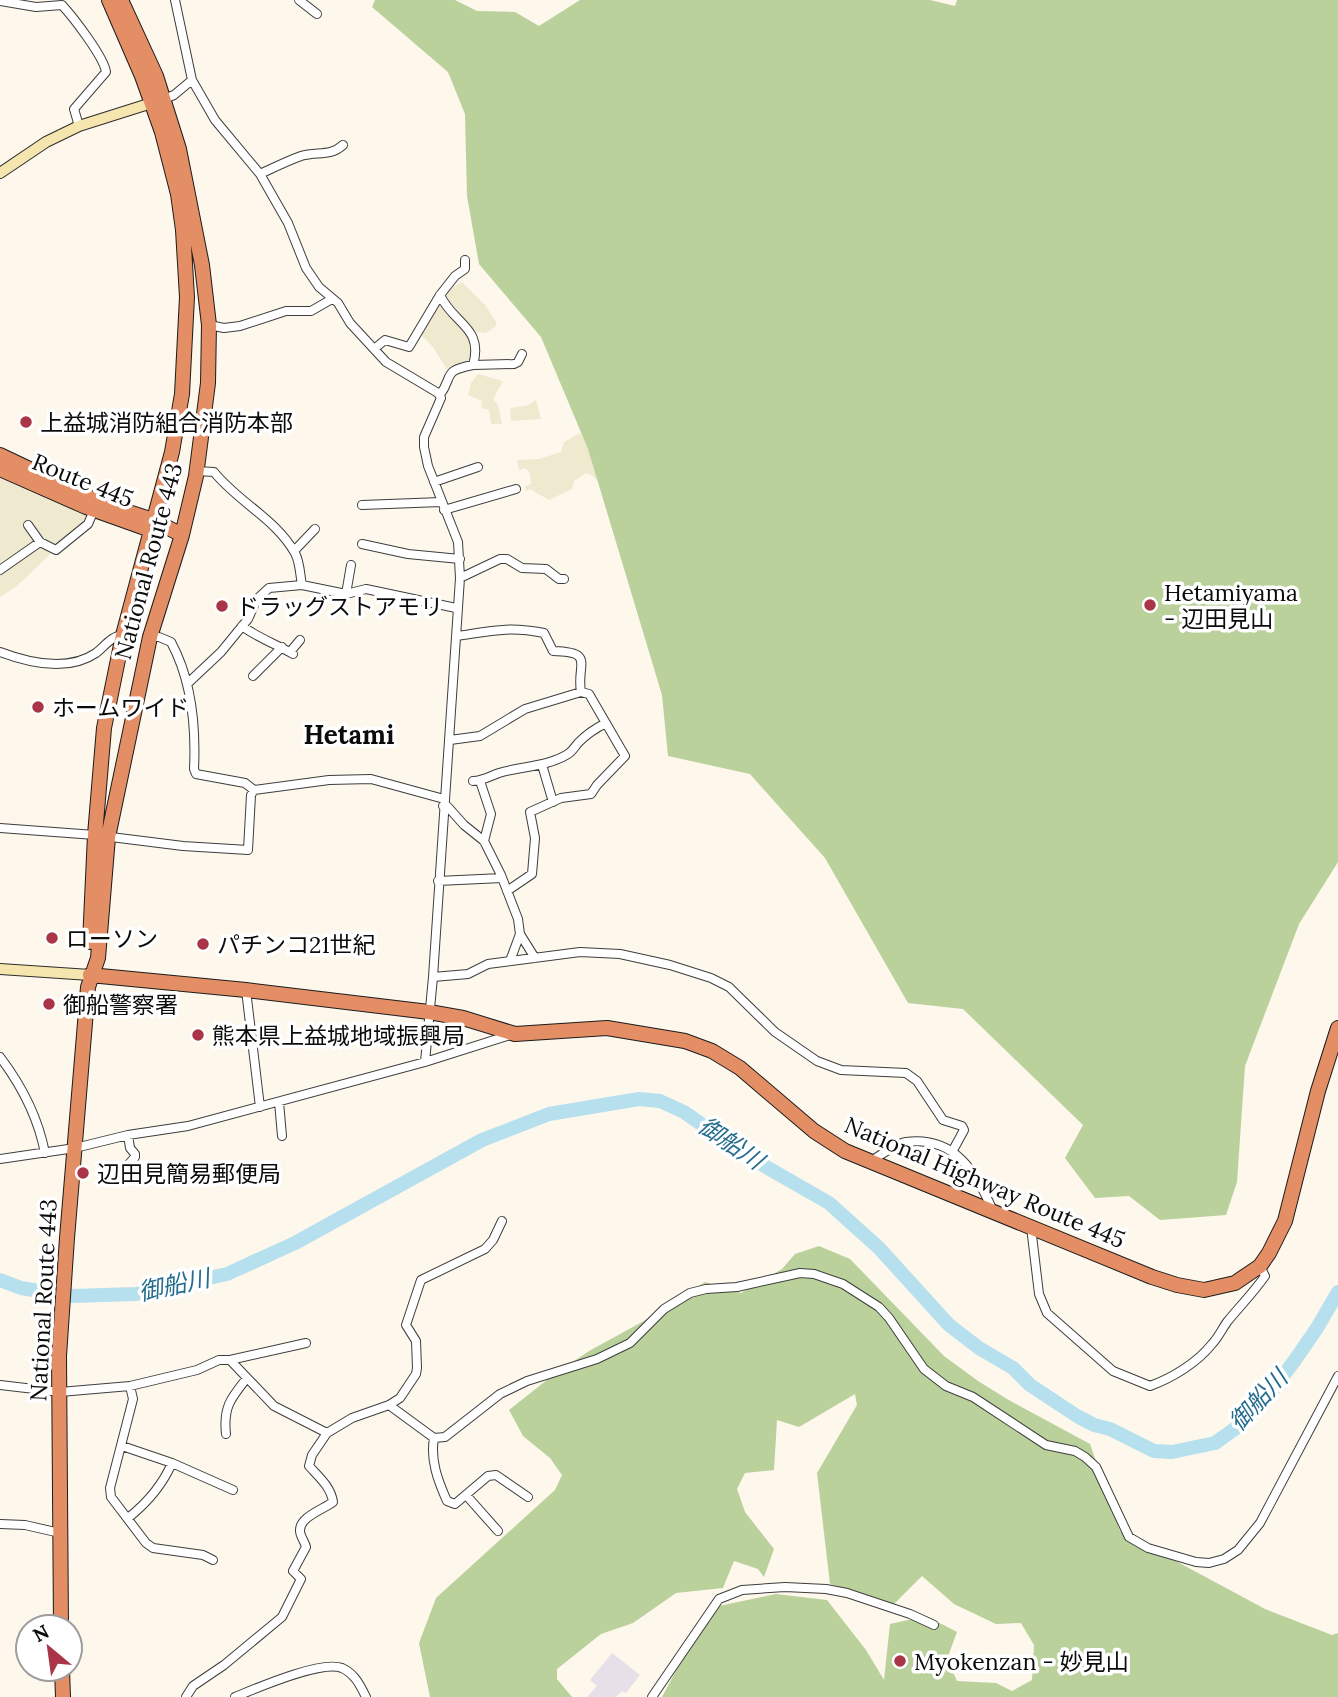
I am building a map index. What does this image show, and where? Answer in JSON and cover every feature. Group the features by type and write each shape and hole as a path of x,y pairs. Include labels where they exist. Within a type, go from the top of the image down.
{"highway":[{"name":"National Route 443","path":"101,836 150,637 181,535 196,471 208,383 209,326 202,265 179,149 109,0"},
{"name":"National Route 443","path":"61,1613 60,1356 66,1238 101,836 104,728 123,635 172,452 182,394 187,297 182,218 162,132 158,101 121,0"},
{"path":"185,326 209,326"},
{"path":"176,428 202,432"},
{"path":"0,455 151,526 181,535"},
{"name":"Route 445","path":"0,469 94,510 151,526"},
{"path":"123,635 150,637"},
{"name":"National Highway Route 445","path":"90,975 429,1012 463,1018 515,1034 607,1028 685,1041 712,1051 740,1068 814,1131 845,1151 1152,1277 1204,1290 1235,1283 1260,1266 1280,1235 1318,1091 1338,1028"}],"street":[{"path":"175,0 192,80 215,120 260,174 288,223 306,268 319,287 386,362 440,395"},
{"path":"299,0 317,14"},
{"path":"0,1 36,7 62,5 105,62 106,72 74,109 79,126"},
{"path":"0,173 46,142 79,126 174,95 192,80"},
{"path":"260,174 312,153 326,154 336,151 343,145"},
{"path":"374,349 385,340 409,347 440,295 455,276 463,272 465,260"},
{"path":"440,295 445,305 472,334 476,343 472,365"},
{"path":"209,326 240,326 271,314 318,309 332,299"},
{"path":"425,1062 450,740 460,559 454,528 425,457 425,437 439,405 447,376 451,372 472,365 514,364 522,354"},
{"path":"434,482 478,467"},
{"path":"196,471 214,472 222,483 265,518 294,551 302,585"},
{"path":"362,505 443,506 516,489"},
{"path":"28,524 40,542 56,550 88,523 94,510"},
{"path":"294,551 315,530"},
{"path":"0,570 40,542"},
{"path":"362,544 408,554 460,559"},
{"path":"460,578 500,559 507,559 522,568 546,569 559,579 564,579"},
{"path":"346,593 351,565"},
{"path":"187,684 221,652 242,626 262,592 278,586 302,585 346,593 366,589 456,608"},
{"path":"242,626 256,637 272,641 289,651"},
{"path":"457,636 509,628 544,633 554,652 571,651 580,657 581,692"},
{"path":"0,652 31,662 72,662 95,653 112,639 123,635"},
{"path":"150,637 171,642 187,684 194,737 195,772 210,778 244,783 254,790 329,780 371,779 444,803 458,820 484,841 518,919 520,934 535,958"},
{"path":"253,676 300,640"},
{"path":"450,740 480,736 525,709 581,692 589,694 625,758 591,794 561,798 530,811 535,838 532,874 507,891"},
{"path":"484,841 492,814 476,781 501,772 542,765 572,752 580,740 606,723"},
{"path":"542,765 553,802"},
{"path":"0,828 248,850 251,795 254,790"},
{"path":"439,881 502,878"},
{"path":"510,961 520,934"},
{"path":"433,977 468,974 488,964 580,952 620,954 670,965 711,978 729,987 775,1032 817,1061 841,1070 906,1073 917,1081 943,1120 962,1126 964,1130 952,1152"},
{"path":"0,969 90,975"},
{"path":"246,990 261,1107"},
{"path":"0,1159 75,1149 128,1135 188,1126 425,1062 515,1034"},
{"path":"0,1057 18,1082 33,1111 44,1153"},
{"path":"279,1102 282,1136"},
{"path":"118,1175 135,1157 128,1135"},
{"path":"870,1162 903,1142 943,1146 959,1156 972,1172 993,1212"},
{"path":"186,1697 193,1686 282,1617 301,1579 293,1571 306,1547 300,1533 301,1525 333,1502 332,1494 326,1485 309,1466 312,1455 327,1433 368,1411 389,1405 400,1398 416,1374 416,1341 406,1325 421,1280 485,1249 502,1222"},
{"path":"1031,1227 1039,1294 1047,1313 1114,1371 1150,1386 1183,1369 1213,1344 1224,1326 1251,1297 1265,1276 1260,1266"},
{"path":"389,1405 434,1438 445,1437 500,1394 527,1381 597,1359 630,1343 664,1309 690,1293 737,1287 800,1273 814,1274 843,1284 879,1307 924,1369 946,1386 973,1397 1046,1445 1074,1451 1085,1457 1096,1467 1129,1537 1148,1548 1196,1562 1209,1563 1224,1559 1238,1550 1260,1523 1338,1376"},
{"path":"0,1385 61,1392 130,1386 197,1370 219,1360 284,1350 306,1343"},
{"path":"230,1360 274,1406 327,1433"},
{"path":"226,1434 226,1410 233,1395 247,1378"},
{"path":"130,1386 133,1399 110,1493 145,1543 153,1548 203,1555 213,1560"},
{"path":"434,1438 436,1474 447,1501 455,1504 488,1476 496,1475 528,1497"},
{"path":"122,1446 233,1490"},
{"path":"128,1518 142,1507 164,1481 172,1464"},
{"path":"466,1495 498,1531"},
{"path":"0,1524 25,1525 60,1533"},
{"path":"652,1697 719,1599 742,1590 785,1587 826,1589 897,1609 934,1625"},
{"path":"235,1697 307,1671 332,1666 353,1675 366,1697"}],"shaded area":[{"path":"462,282 485,305 496,322 496,326 486,333 476,332 445,296 447,291"},
{"path":"439,299 475,344 471,359 448,371 433,347 418,332"},
{"path":"478,374 503,381 493,399 498,405 502,424 491,424 489,410 481,408 482,401 468,395 471,383"},
{"path":"536,400 541,419 511,421 510,408 526,406"},
{"path":"580,433 587,435 601,484 586,473 574,481 572,489 549,500 530,489 526,491 525,486 531,484 530,473 525,468 519,470 517,460 539,459 561,452 564,442"},
{"path":"0,478 86,516 87,519 17,586 0,597"},
{"path":"612,1653 640,1675 626,1693 622,1691 616,1697 587,1697 597,1686 590,1680"}],"green space":[{"path":"375,0 455,0 477,11 515,12 539,26 580,0 930,0 955,6 957,0 1338,0 1338,862 1299,924 1245,1066 1237,1182 1226,1215 1160,1220 1129,1196 1095,1198 1065,1158 1083,1125 963,1009 908,1003 825,858 750,774 668,756 662,695 588,449 541,337 479,264 467,196 465,114 448,72 372,7"},
{"path":"819,1246 850,1259 944,1356 978,1381 1090,1444 1120,1531 1265,1609 1332,1635 1338,1633 1338,1697 662,1697 677,1669 719,1606 776,1594 827,1600 866,1650 884,1680 890,1624 926,1616 957,1632 947,1659 957,1681 996,1683 1012,1691 1032,1680 1034,1645 1021,1623 996,1624 954,1604 922,1576 894,1604 830,1584 817,1473 857,1405 855,1394 799,1427 777,1420 774,1470 745,1473 737,1489 745,1512 774,1549 764,1577 758,1569 734,1561 723,1588 676,1593 633,1623 601,1634 557,1669 557,1679 572,1697 430,1697 419,1643 436,1598 555,1490 562,1475 550,1458 523,1436 509,1410 589,1351 642,1322 705,1282 741,1293 782,1269 795,1254"}],"waterway":[{"name":"御船川","path":"0,1280 21,1288 72,1296 136,1294 227,1274 295,1243 482,1140 549,1114 639,1099 660,1101 684,1112 747,1156 829,1203 879,1248 949,1325 979,1348 1013,1368 1030,1385 1077,1416 1154,1451 1172,1452 1215,1443 1243,1423 1265,1400 1295,1360 1338,1292"}],"place":[{"name":"上益城消防組合消防本部","path":"26,422"},
{"name":"Hetamiyama - 辺田見山","path":"1150,605"},
{"name":"ドラッグストアモリ","path":"222,606"},
{"name":"ホームワイド","path":"38,707"},
{"name":"ローソン","path":"52,938"},
{"name":"パチンコ21世紀","path":"203,944"},
{"name":"御船警察署","path":"49,1004"},
{"name":"熊本県上益城地域振興局","path":"198,1035"},
{"name":"辺田見簡易郵便局","path":"83,1173"},
{"name":"Myokenzan - 妙見山","path":"900,1661"}],"district":[{"name":"Hetami","path":"349,734"}]}
